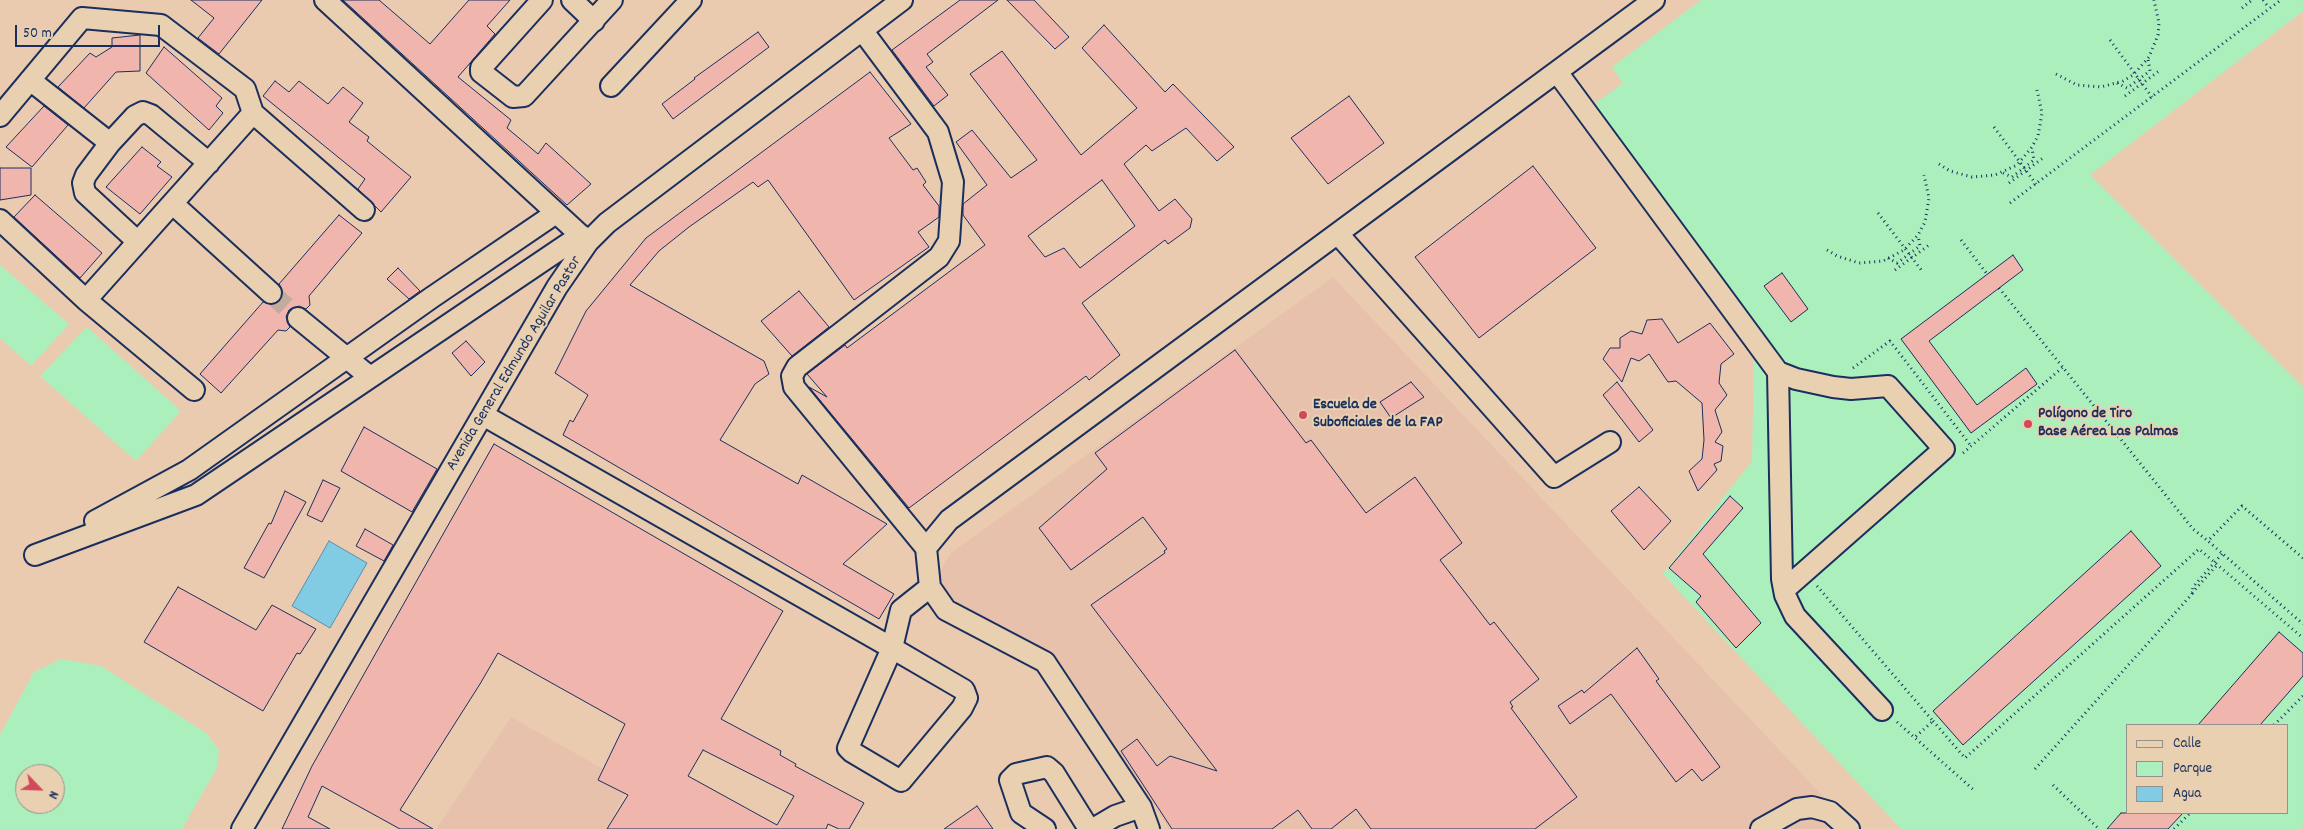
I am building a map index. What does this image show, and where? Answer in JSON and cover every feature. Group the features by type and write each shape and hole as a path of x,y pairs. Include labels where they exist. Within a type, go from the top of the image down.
{"street":[{"path":"325,0 585,238 370,377 196,495 34,555 189,470 556,212"},
{"path":"542,0 481,68 481,72 513,97 524,96 612,0"},
{"path":"572,0 594,21"},
{"path":"611,86 691,0"},
{"name":"Avenida General Edmundo Aguilar Pastor","path":"242,829 585,238 902,0"},
{"path":"926,548 949,520 1654,0"},
{"path":"0,116 82,18 161,25 245,89 253,113 364,210"},
{"path":"862,30 938,132 952,182 949,241 939,257 796,367 792,376 794,387 926,548 930,587 946,610 1046,662 1141,807 1149,829"},
{"path":"1557,72 1778,372 1796,379 1833,388 1851,389 1888,386 1944,449 1784,590"},
{"path":"30,80 110,144"},
{"path":"138,242 85,193 83,183 86,174 135,116 143,112 151,114 209,163"},
{"path":"86,300 253,113"},
{"path":"173,204 270,294"},
{"path":"0,220 86,300 194,390"},
{"path":"1338,234 1554,477 1610,442"},
{"path":"298,318 370,377"},
{"path":"1778,372 1784,590 1795,616 1882,710"},
{"path":"483,416 892,648 964,690 967,698 962,708 900,781 848,748 892,648 901,610 930,587"},
{"path":"1045,829 1021,814 1010,780 1016,774 1047,767 1054,773 1088,829"},
{"path":"1093,829 1115,816 1141,807"},
{"path":"1762,829 1797,809 1812,807 1830,812 1849,829"}],"path":[{"path":"2056,74 2066,81 2089,87 2101,87 2117,83 2135,74 2148,59 2158,35 2154,0"},
{"path":"2242,8 2252,0"},
{"path":"2263,0 2270,8"},
{"path":"2010,203 2281,0"},
{"path":"2110,40 2152,97"},
{"path":"2117,83 2127,88 2150,71 2148,59"},
{"path":"2125,96 2159,70"},
{"path":"1940,164 1960,175 1984,178 2003,173 2020,162 2038,136 2041,119 2037,90"},
{"path":"1994,127 2036,184"},
{"path":"2009,183 2034,160 2032,147"},
{"path":"2003,173 2012,177 2043,158"},
{"path":"1827,250 1837,256 1859,263 1888,258 1905,249 1918,235 1928,210 1928,186 1924,175"},
{"path":"1878,213 1922,271"},
{"path":"1895,270 1920,246 1918,235"},
{"path":"1961,240 1987,274"},
{"path":"1888,258 1897,263 1929,245"},
{"path":"1999,288 2193,529 2303,624"},
{"path":"1850,370 1894,338"},
{"path":"1890,341 1971,446"},
{"path":"1956,459 2063,367"},
{"path":"2208,541 2242,506 2303,558"},
{"path":"1813,581 1965,758 2199,550 2303,638"},
{"path":"2192,594 2193,587 2222,554"},
{"path":"2035,769 2217,565"},
{"path":"2275,724 2303,696"},
{"path":"1882,710 1975,791"},
{"path":"1914,738 1934,721"},
{"path":"2053,785 2099,829"},
{"path":"2174,829 2189,814"}],"shaded area":[{"name":"Escuela de Suboficiales de la FAP","path":"1333,277 1854,829 1169,829 1073,682 947,595 939,573 951,553"},
{"path":"511,717 630,784 607,829 436,829"}],"green space":[{"name":"Polígono de Tiro Base Aérea Las Palmas","path":"1701,0 2303,0 2303,11 2090,175 2303,387 2303,826 2300,829 1901,829 1663,574 1752,461 1754,356 1582,113 1623,83 1612,67"},
{"path":"0,265 69,324 31,366 0,338"},
{"path":"87,327 181,411 136,461 40,376"},
{"path":"61,659 101,666 206,733 219,750 217,768 182,829 0,829 0,735 34,672"}],"water":[{"path":"329,541 367,563 330,628 292,606"}],"building":[{"path":"191,0 262,0 219,54 198,38 214,18"},
{"path":"343,0 379,0 430,44 469,0 510,0 487,26 495,34 458,77 511,120 507,128 538,154 546,143 591,184 567,205"},
{"path":"960,0 998,0 927,54 933,62 926,67 948,95 934,106 892,50"},
{"path":"1007,0 1034,0 1069,37 1055,49"},
{"path":"1104,25 1165,92 1173,84 1234,147 1217,161 1186,128 1152,151 1146,145 1124,164 1159,211 1175,199 1192,219 1190,228 1168,244 1165,240 1082,303 1120,355 1089,380 1086,376 909,508 809,387 827,397 807,374 845,345 847,348 985,245 963,215 963,204 987,185 956,142 972,130 1011,178 1037,160 970,74 1002,51 1081,155 1137,108 1082,48","holes":["1102,180 1135,226 1080,268 1064,248 1045,257 1028,236"]},
{"path":"758,32 769,47 673,119 662,104 694,78"},
{"path":"140,35 140,71 116,72 84,108 58,87 90,53 96,57 112,47 112,38"},
{"path":"164,47 222,98 216,106 223,113 209,130 146,73"},
{"path":"870,72 911,124 889,138 913,170 917,168 926,182 923,185 939,206 939,217 918,232 929,247 854,300 768,180 758,187 753,182 689,227 659,251 630,285 764,361 769,374 755,384 720,440 798,484 802,475 887,524 843,564 894,594 879,619 563,435 570,420 573,422 588,395 555,373 586,311 646,238"},
{"path":"275,81 289,92 299,81 328,104 343,87 363,103 349,122 369,137 367,141 411,177 381,212 358,189 365,179 263,96"},
{"path":"1349,96 1384,143 1328,184 1291,138"},
{"path":"44,106 68,125 32,167 6,147"},
{"path":"142,147 161,162 157,166 172,177 140,214 106,187"},
{"path":"1533,166 1596,248 1479,338 1415,257"},
{"path":"0,168 31,168 31,195 0,200"},
{"path":"35,195 102,253 80,278 14,217"},
{"path":"339,215 362,233 309,296 310,305 306,309 299,306 289,310 286,317 290,327 286,331 278,330 221,393 200,374 263,302 274,304 280,301 282,290 279,284"},
{"path":"2013,255 2023,270 1929,341 1977,405 2026,368 2037,384 1971,433 1901,339"},
{"path":"398,268 420,291 409,299 387,279"},
{"path":"1782,273 1808,309 1791,322 1764,286"},
{"path":"799,291 829,327 792,356 761,321"},
{"path":"1662,319 1678,343 1710,323 1734,354 1721,364 1719,383 1727,395 1715,410 1722,432 1715,442 1723,446 1721,461 1714,464 1717,470 1698,491 1689,471 1702,459 1704,440 1702,403 1676,381 1668,382 1649,354 1639,361 1631,358 1622,382 1603,359 1610,348 1620,348 1620,338 1631,331 1642,334 1647,320"},
{"path":"466,341 485,362 471,376 452,353"},
{"path":"1235,350 1306,443 1311,440 1366,513 1415,477 1462,543 1440,560 1490,625 1494,622 1539,679 1510,702 1513,707 1511,708 1577,797 1535,829 1371,829 1356,809 1331,829 1312,829 1298,810 1272,829 1172,829 1121,751 1137,739 1157,766 1170,756 1217,771 1091,605 1165,553 1164,551 1167,549 1143,517 1071,570 1039,528 1107,469 1095,453"},
{"path":"1411,382 1424,397 1391,418 1380,402"},
{"path":"1617,382 1653,430 1639,442 1603,395"},
{"path":"364,427 437,469 412,512 341,471"},
{"path":"494,444 783,611 721,719 781,751 780,755 796,764 795,766 864,803 849,829 839,829 828,824 826,829 607,829 628,795 598,780 625,724 498,653 400,810 433,829 400,829 322,786 308,817 330,829 282,829 312,766","holes":["703,750 794,796 777,825 688,776"]},
{"path":"323,480 340,488 322,522 307,515"},
{"path":"1639,487 1671,521 1644,550 1611,511"},
{"path":"285,491 306,502 264,578 244,568 269,523 271,524"},
{"path":"1730,496 1743,508 1703,554 1761,623 1736,648 1696,602 1701,596 1669,568"},
{"path":"365,529 393,545 384,561 356,546"},
{"path":"2131,531 2161,566 1963,745 1933,711"},
{"path":"178,587 256,630 272,605 316,629 300,654 297,653 263,711 144,642"},
{"path":"2279,632 2303,653 2303,676 2261,724 2199,724"},
{"path":"1637,648 1659,679 1656,681 1720,767 1702,781 1692,769 1676,782 1611,694 1570,724 1558,706 1582,690 1584,693"},
{"path":"977,806 993,829 944,829"},
{"path":"2121,813 2182,814 2168,829 2107,829"}],"tunnel":[{"path":"271,293 298,318"}],"place":[{"name":"Escuela de Suboficiales de la FAP","path":"1303,415"},
{"name":"Polígono de Tiro Base Aérea Las Palmas","path":"2028,424"}]}
